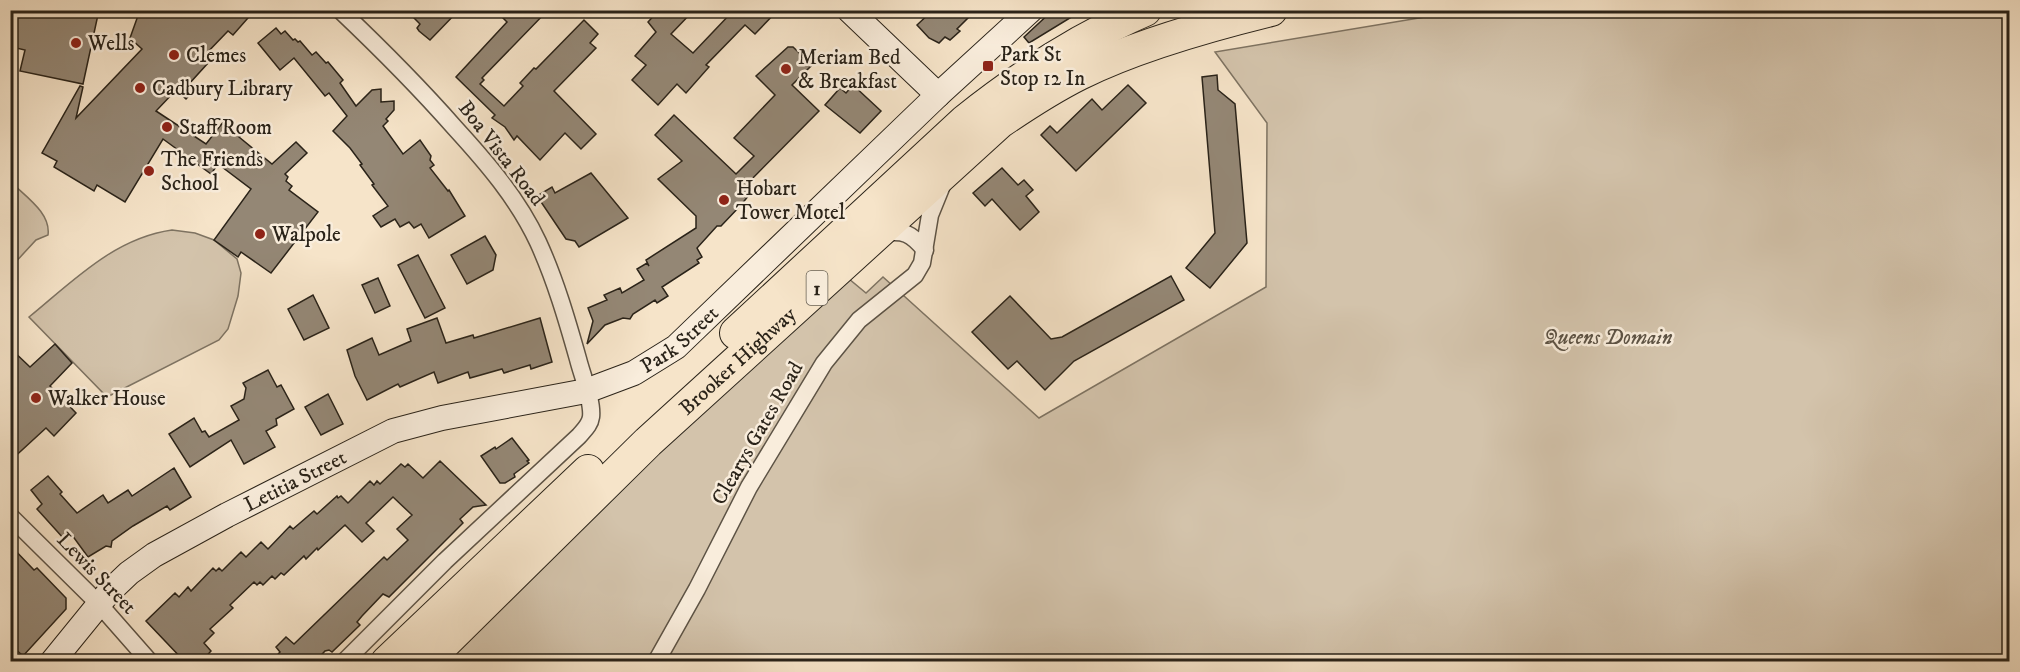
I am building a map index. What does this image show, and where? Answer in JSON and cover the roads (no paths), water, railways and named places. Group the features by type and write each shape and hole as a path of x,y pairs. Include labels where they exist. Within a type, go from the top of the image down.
{"highway":[{"name":"Brooker Highway","path":"387,662 638,424 965,120 990,100 1067,50 1145,10"},
{"name":"Brooker Highway","path":"424,662 648,442 1000,122 1036,98 1079,74 1129,53 1230,20 1271,10"}],"street":[{"name":"Boa Vista Road","path":"340,10 377,44 431,101 474,149 515,201 538,242 552,276 588,400"},
{"path":"849,10 938,95"},
{"name":"Park Street","path":"588,400 676,347 938,95 1031,10"},
{"name":"Clearys Gates Road","path":"656,662 697,589 749,487 824,363 859,320 915,275 922,263 930,215 943,183 956,162"},
{"path":"878,233 898,231 908,234 925,250"},
{"name":"Letitia Street","path":"52,662 99,604 129,573 165,548 393,431 442,418 588,400"},
{"path":"345,662 445,561 579,436 589,424 588,400"},
{"name":"Lewis Street","path":"10,516 99,604 150,662"}],"place":[{"name":"Wells","path":"76,43"},
{"name":"Clemes","path":"174,55"},
{"name":"Park St Stop 12 In","path":"988,66"},
{"name":"Meriam Bed & Breakfast","path":"786,69"},
{"name":"Cadbury Library","path":"140,88"},
{"name":"Staff Room","path":"167,127"},
{"name":"The Friends School","path":"149,171"},
{"name":"Hobart Tower Motel","path":"724,200"},
{"name":"Walpole","path":"260,234"},
{"name":"Walker House","path":"36,398"}],"park label":[{"name":"Queens Domain","path":"1608,337"}]}
